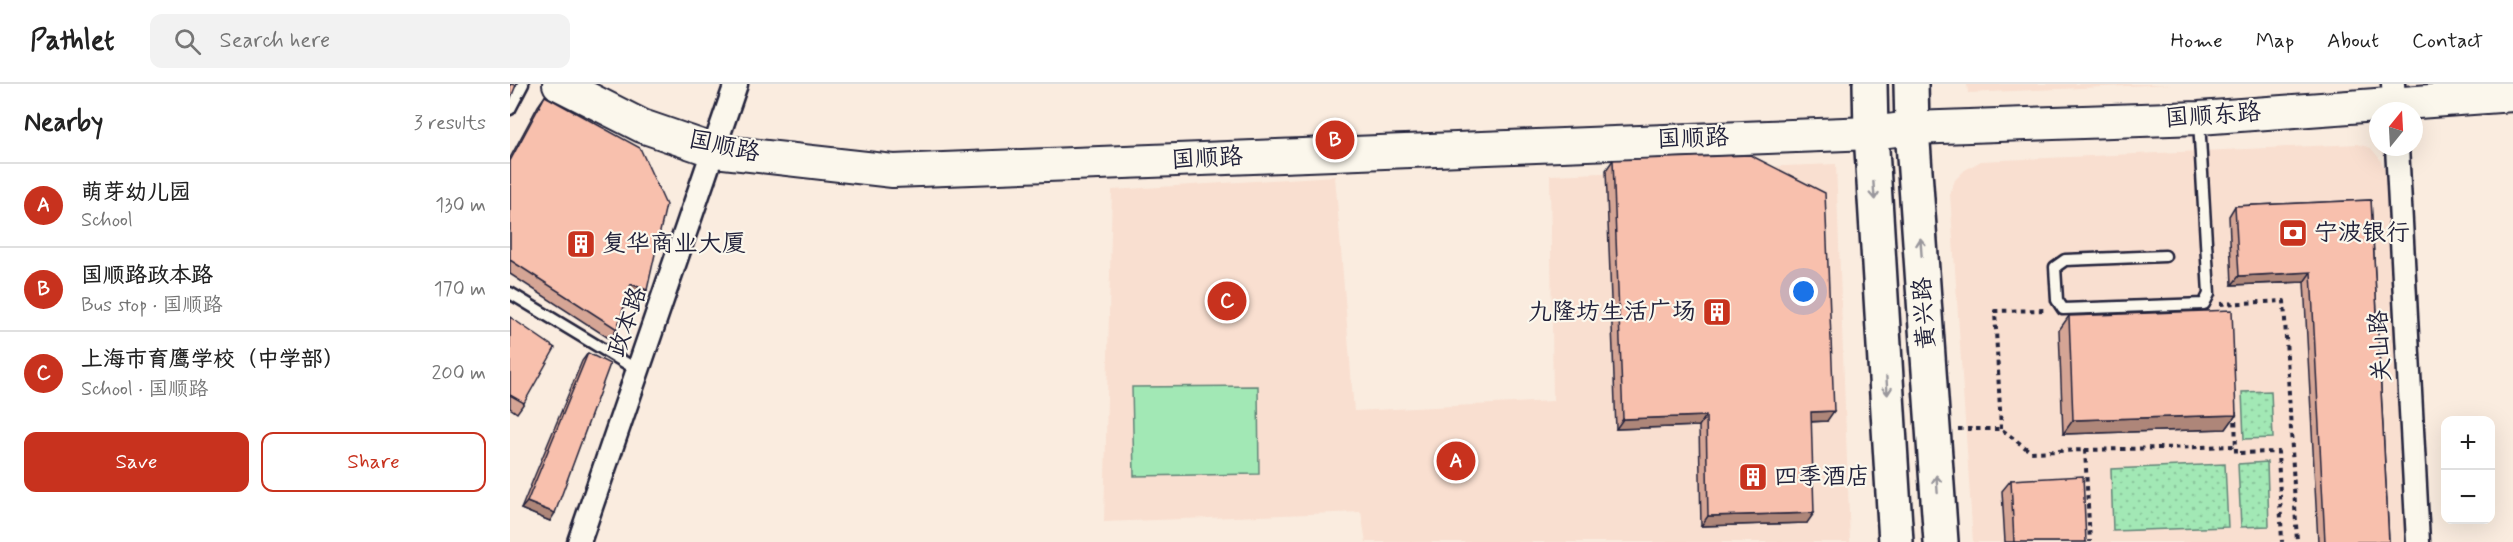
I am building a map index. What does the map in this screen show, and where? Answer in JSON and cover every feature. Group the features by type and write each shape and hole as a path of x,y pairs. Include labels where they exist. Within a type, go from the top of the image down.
{"main road":[{"name":"黄兴路","path":"1870,84 1870,133 1896,542"},
{"name":"黄兴路","path":"1911,84 1912,128 1941,542"}],"street":[{"name":"国顺路","path":"559,84 642,126 715,151 893,171 1870,133"},
{"name":"政本路","path":"579,542 715,151 736,84"},
{"name":"国顺东路","path":"1870,133 1912,128 2199,118 2394,100 2513,95"},
{"name":"关山路","path":"2397,156 2418,542"}],"lane":[{"path":"510,109 523,84"},
{"path":"2165,256 2065,260 2055,267 2057,300 2063,309 2204,304 2209,294 2199,118"},
{"path":"510,293 639,371"}],"path":[{"path":"2204,304 2284,302 2297,542"},
{"path":"2229,304 2230,315"},
{"path":"2001,429 1995,311 2063,309"},
{"path":"2234,403 2236,453 2278,452 2282,542"},
{"path":"1933,429 2001,429 2031,452 2236,446"},
{"path":"2085,450 2090,542"}],"shaded area":[{"path":"1967,84 2172,84 1968,93"},
{"path":"2358,144 2369,147 2369,156 2378,156 2386,172 2405,542 1973,542 1950,194 1955,180 1965,170 1981,161"},
{"path":"1836,164 1850,542 1366,542 1361,512 1104,522 1112,190 1335,176 1354,411 1553,401 1550,175"}],"green space":[{"path":"1258,386 1259,474 1134,476 1132,387"},
{"path":"2271,391 2273,438 2244,439 2242,392"},
{"path":"2267,462 2269,526 2241,527 2238,464"},
{"path":"2225,464 2228,527 2113,531 2111,469"}],"building":[{"path":"510,84 516,85 510,100"},
{"name":"复华商业大厦","path":"545,96 640,148 666,205 647,290 631,284 617,329 510,260 510,161"},
{"name":"九隆坊生活广场","path":"1750,155 1825,193 1834,411 1811,412 1814,513 1708,516 1706,416 1623,419 1613,160"},
{"path":"2371,200 2389,542 2325,542 2311,272 2239,276 2235,206"},
{"path":"2232,310 2236,415 2073,420 2069,316"},
{"path":"510,317 555,348 524,403 510,395"},
{"path":"588,353 610,364 555,513 527,502"},
{"path":"2083,476 2086,542 2014,542 2011,480"}],"place":[{"name":"国顺路政本路","path":"1335,140"},
{"name":"宁波银行","path":"2293,233"},
{"name":"复华商业大厦","path":"581,244"},
{"name":"上海市育鹰学校（中学部）","path":"1227,301"},
{"name":"九隆坊生活广场","path":"1717,312"},
{"name":"萌芽幼儿园","path":"1456,461"},
{"name":"四季酒店","path":"1753,477"}]}
